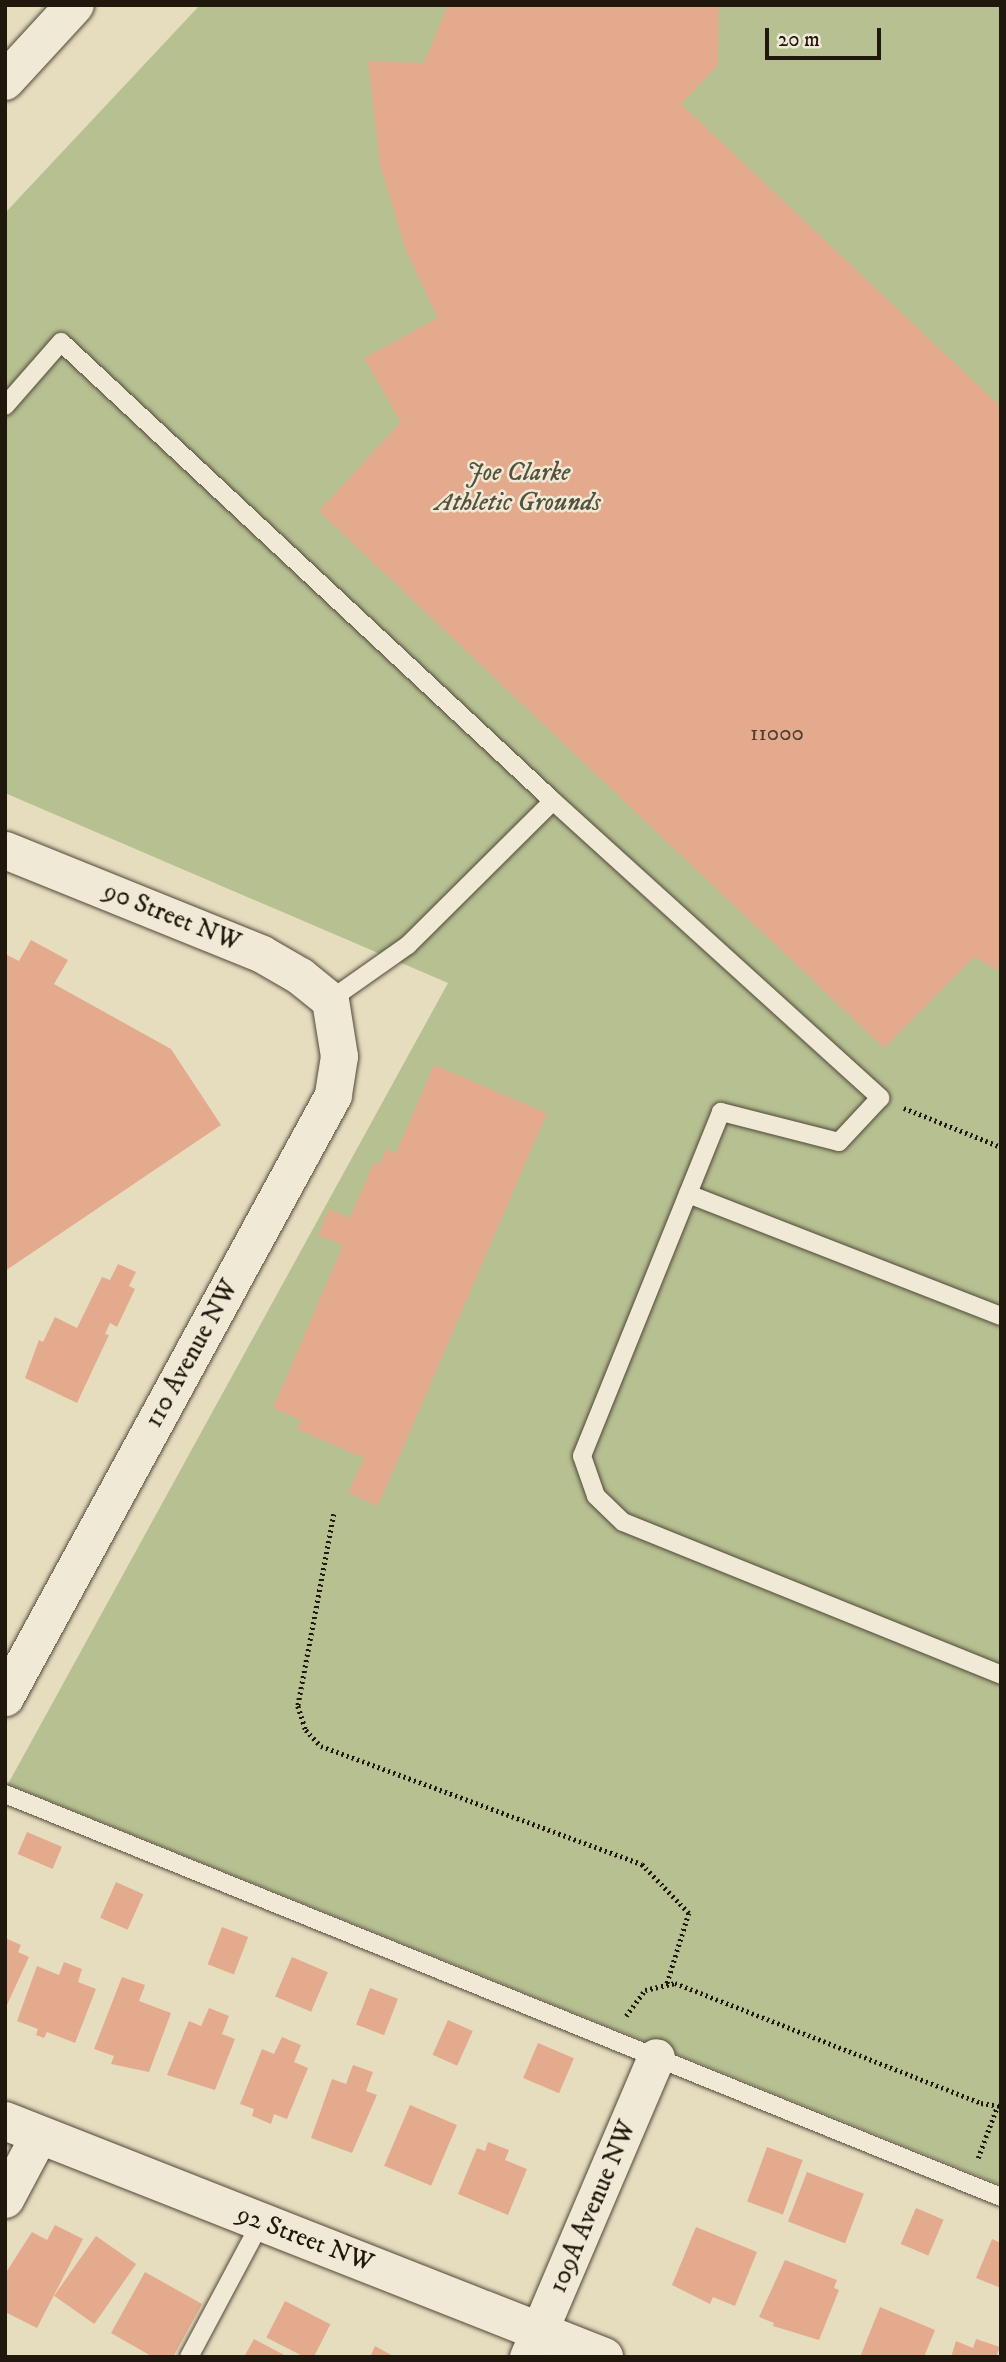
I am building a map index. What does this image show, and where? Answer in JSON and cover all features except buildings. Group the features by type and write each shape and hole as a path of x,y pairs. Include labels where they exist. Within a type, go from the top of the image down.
{"street":[{"path":"5,80 75,5"},
{"name":"90 Street NW","path":"5,850 262,954 330,1000"},
{"name":"110 Avenue NW","path":"5,1697 333,1095 340,1056 330,1000"},
{"name":"109A Avenue NW","path":"535,2344 656,2057"},
{"path":"5,2199 22,2128"},
{"name":"92 Street NW","path":"22,2128 261,2222 535,2344 604,2357"}],"lane":[{"path":"5,406 61,342 553,801 880,1098 839,1142 721,1112 582,1455 596,1496 623,1522 1001,1675"},
{"path":"330,1000 408,945 553,801"},
{"path":"688,1194 1001,1316"},
{"path":"5,1794 1001,2197"},
{"path":"189,2357 261,2222"}],"path":[{"path":"880,1098 1001,1147"},
{"path":"334,1514 298,1706 306,1730 321,1746 642,1864 689,1913 667,1984"},
{"path":"615,2041 630,2007 645,1990 667,1984 703,1992 999,2107 968,2184"}],"green space":[{"name":"Joe Clarke Athletic Grounds","path":"200,5 1001,5 1001,2185 8,1784 448,983 5,793 5,213"}]}
